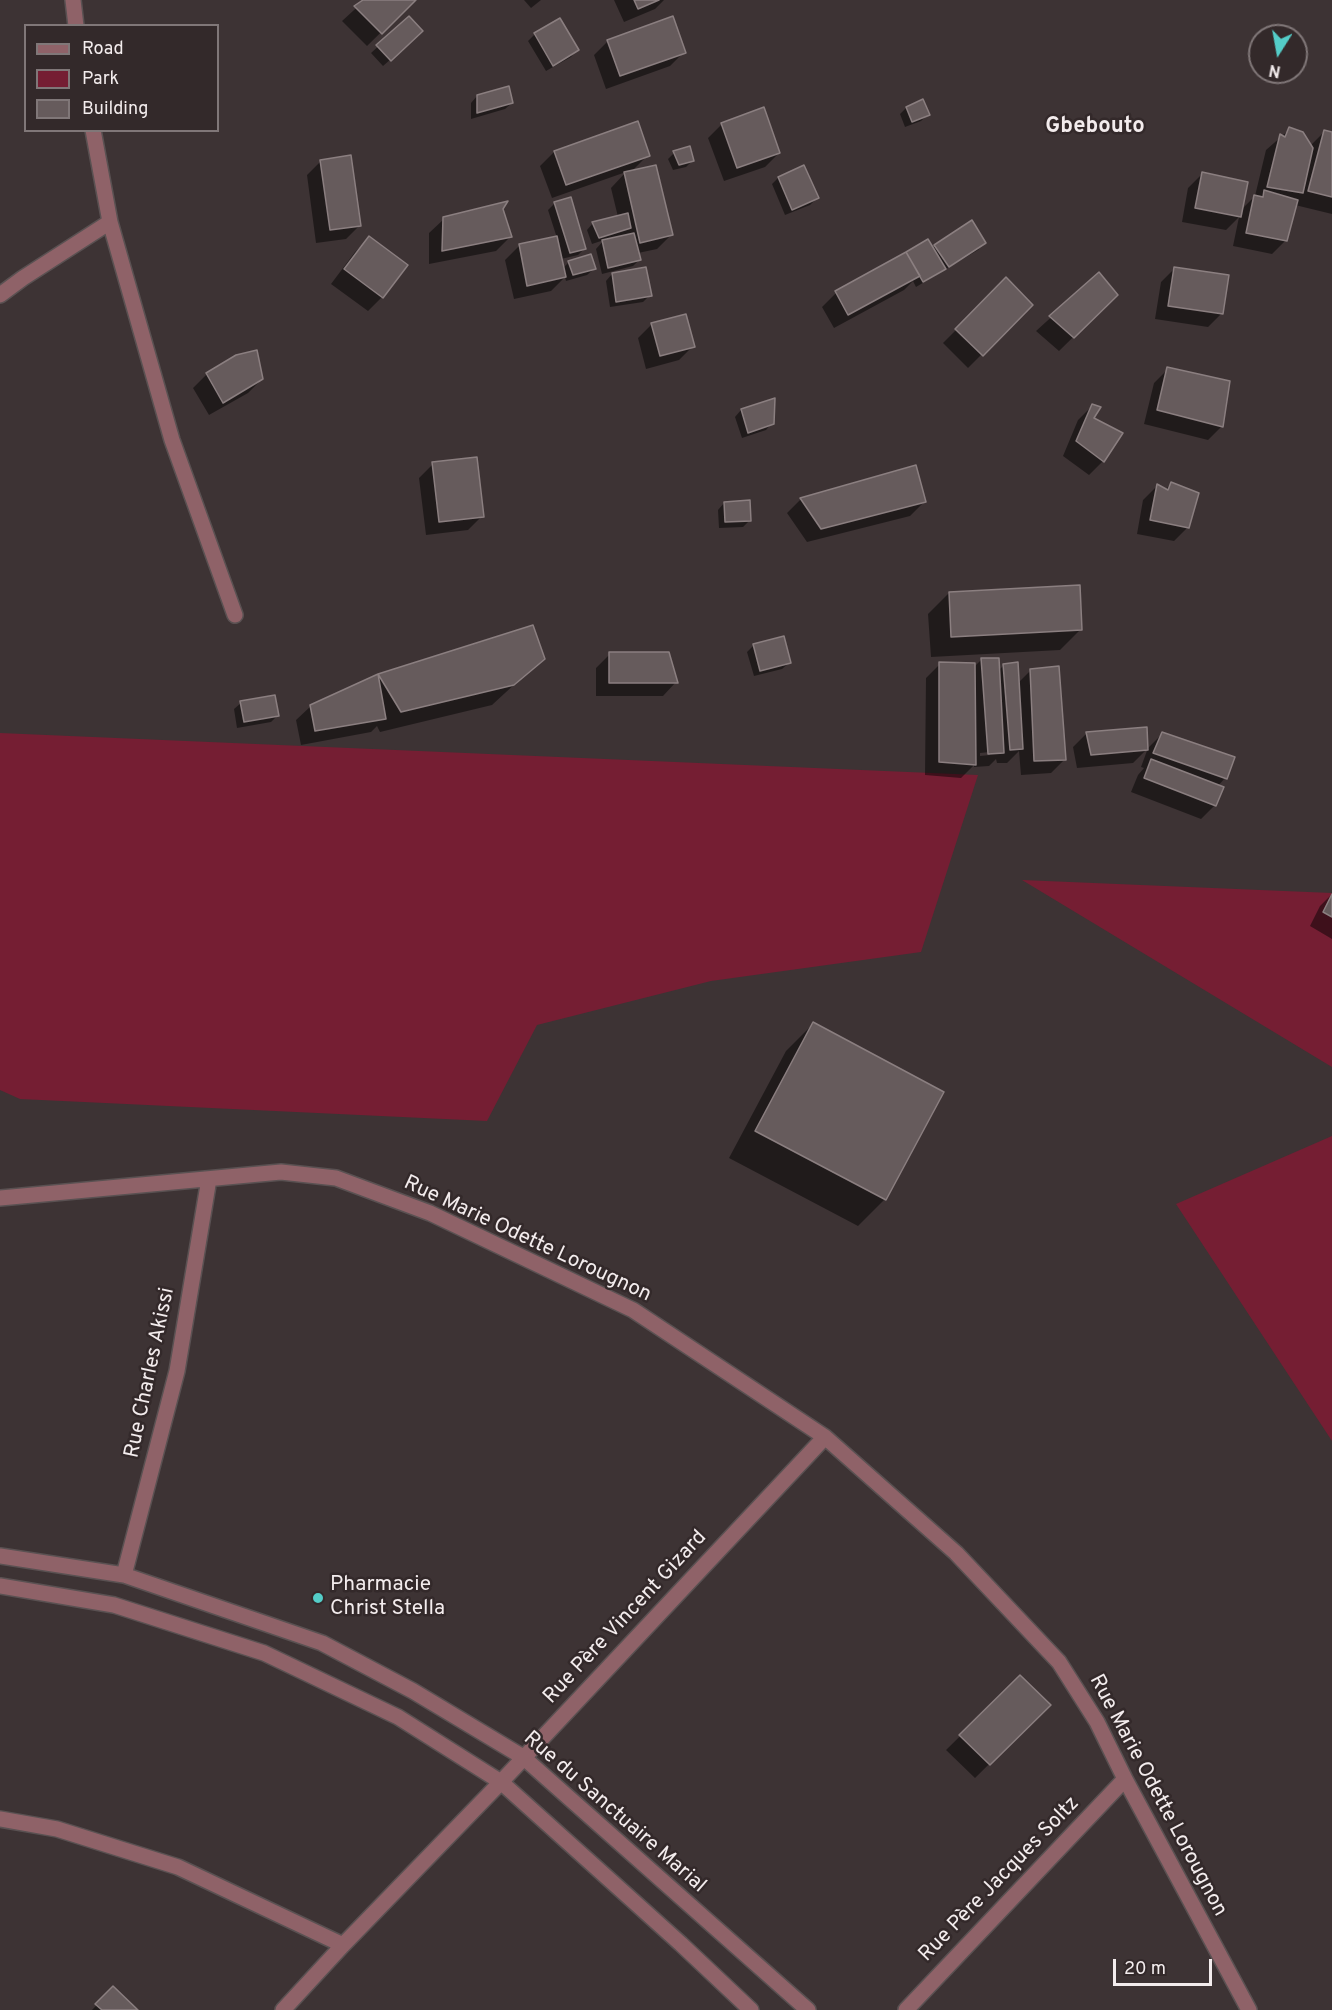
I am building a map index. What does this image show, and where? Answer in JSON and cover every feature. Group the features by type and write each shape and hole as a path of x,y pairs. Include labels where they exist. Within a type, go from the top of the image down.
{"street":[{"path":"73,0 76,24"},
{"path":"93,132 110,222 172,440 236,615"},
{"path":"0,295 110,222"},
{"name":"Rue Marie Odette Lorougnon","path":"0,1198 281,1172 336,1178 430,1213 633,1310 825,1437 956,1552 1059,1662 1097,1722 1125,1779 1249,2010"},
{"name":"Rue Charles Akissi","path":"124,1575 177,1371 209,1179"},
{"name":"Rue Père Vincent Gizard","path":"283,2010 825,1437"},
{"name":"Rue du Sanctuaire Marial","path":"0,1556 124,1575 322,1643 413,1691 523,1757 808,2010"},
{"path":"0,1586 114,1605 264,1653 398,1717 501,1782 751,2010"},
{"name":"Rue Père Jacques Soltz","path":"906,2010 1125,1779"},
{"path":"0,1820 57,1828 178,1867 343,1945"}],"green space":[{"path":"0,733 978,775 921,952 711,981 537,1025 487,1121 20,1099 0,1090"},
{"path":"1022,880 1332,893 1332,1067"},
{"path":"1332,1136 1332,1441 1176,1204"}],"building":[{"path":"363,0 416,0 382,34 354,6"},
{"path":"634,0 659,0 638,9"},
{"path":"409,16 423,31 391,61 376,45"},
{"path":"673,16 686,53 620,76 607,40"},
{"path":"560,18 579,50 553,66 534,33"},
{"path":"509,86 513,103 477,113 477,95"},
{"path":"923,99 930,115 912,122 906,107"},
{"path":"764,107 780,153 737,168 721,123"},
{"path":"638,121 650,156 566,185 554,151"},
{"path":"1289,127 1303,132 1313,148 1303,193 1267,187 1280,134 1285,137"},
{"path":"1324,130 1332,132 1332,197 1308,191"},
{"path":"690,146 694,161 679,165 673,151"},
{"path":"351,155 361,226 330,230 320,160"},
{"path":"656,165 673,235 640,243 624,172"},
{"path":"804,165 819,198 792,210 778,177"},
{"path":"1202,172 1248,182 1241,217 1195,208"},
{"path":"1264,190 1298,200 1287,241 1246,233 1254,195 1263,197"},
{"path":"571,197 586,249 570,253 554,202"},
{"path":"508,201 503,209 512,237 442,251 443,217"},
{"path":"628,213 631,228 599,238 592,222"},
{"path":"972,220 986,243 949,267 934,245"},
{"path":"634,233 641,260 608,268 602,240"},
{"path":"369,236 408,265 383,298 344,269"},
{"path":"557,236 566,277 527,286 519,244"},
{"path":"928,239 946,269 923,282 906,252"},
{"path":"906,252 920,276 848,315 835,291"},
{"path":"591,254 596,269 573,275 568,261"},
{"path":"646,267 652,296 616,302 612,273"},
{"path":"1174,267 1229,275 1223,314 1168,306"},
{"path":"1099,272 1118,295 1074,338 1049,316"},
{"path":"1006,277 1033,305 983,356 955,329"},
{"path":"686,314 695,347 660,356 651,323"},
{"path":"257,350 263,379 223,403 206,373 236,355"},
{"path":"1167,367 1230,381 1223,427 1157,410"},
{"path":"775,398 774,424 748,433 741,409"},
{"path":"1092,404 1101,407 1094,418 1123,433 1104,462 1076,441"},
{"path":"477,457 484,517 439,522 432,462"},
{"path":"916,465 926,502 821,529 800,498"},
{"path":"1171,482 1199,493 1189,528 1150,520 1157,484 1168,490"},
{"path":"750,500 751,521 725,522 724,502"},
{"path":"1080,585 1082,630 951,637 949,592"},
{"path":"533,625 545,659 514,685 401,712 378,674"},
{"path":"784,636 791,663 760,671 753,644"},
{"path":"609,652 669,652 678,683 609,683"},
{"path":"981,658 999,658 1004,753 988,754"},
{"path":"939,662 975,663 976,765 939,762"},
{"path":"1018,662 1023,749 1010,750 1003,664"},
{"path":"1059,666 1066,760 1034,761 1030,669"},
{"path":"378,674 386,719 315,731 310,705"},
{"path":"275,695 279,716 244,722 240,701"},
{"path":"1147,727 1148,750 1091,755 1086,732"},
{"path":"1162,732 1235,757 1227,779 1153,753"},
{"path":"1151,759 1224,787 1216,806 1144,778"},
{"path":"1332,894 1332,917 1323,912"},
{"path":"813,1022 944,1092 886,1200 755,1131"},
{"path":"1020,1675 1051,1705 990,1765 959,1735"},
{"path":"113,1986 138,2010 102,2010 95,2004"}],"place":[{"name":"Pharmacie Christ Stella","path":"318,1598"}],"district":[{"name":"Gbebouto","path":"1095,128"}]}
